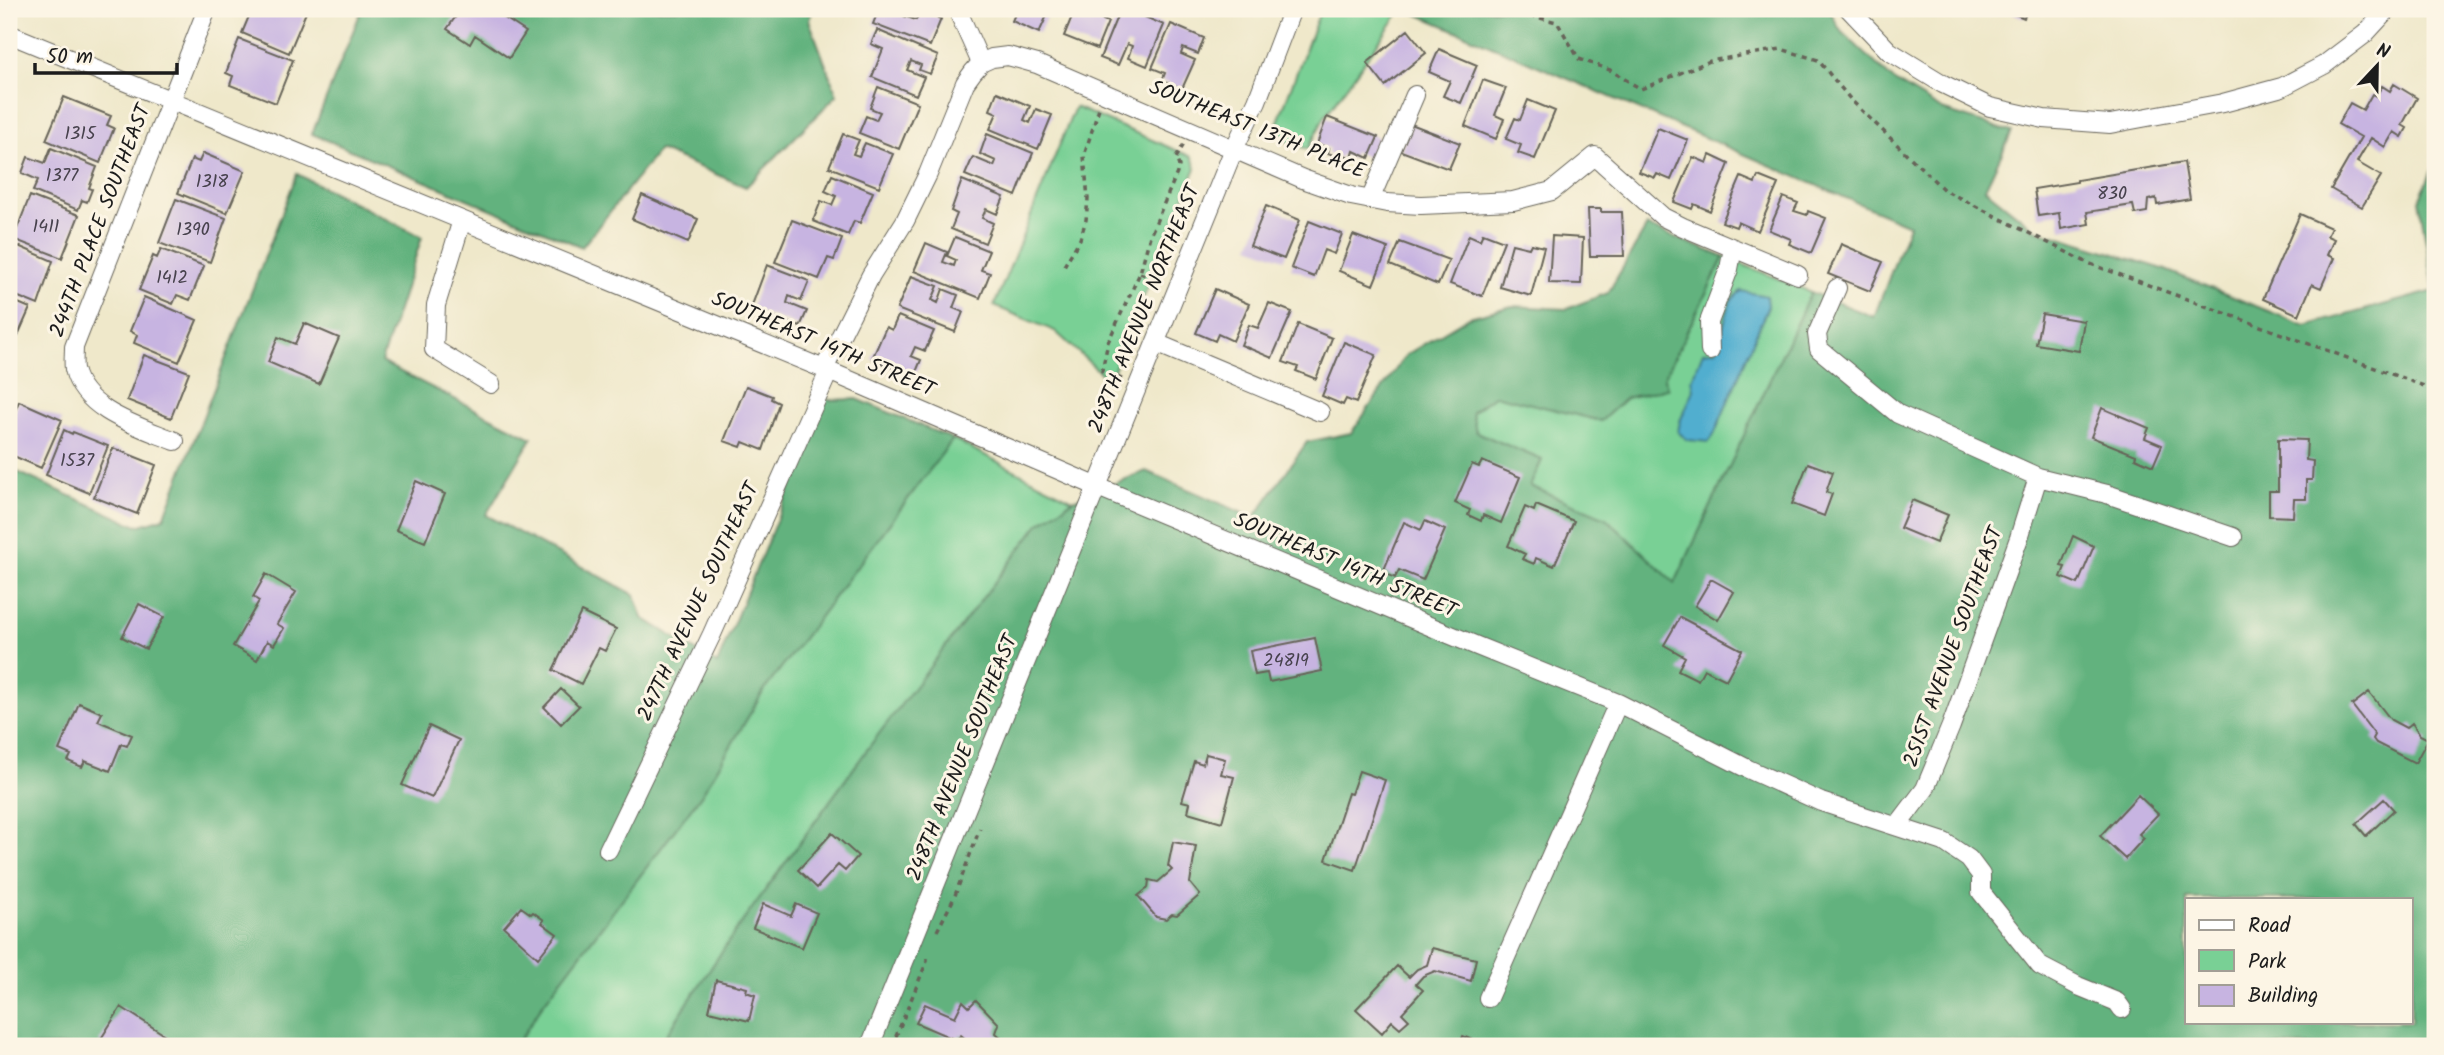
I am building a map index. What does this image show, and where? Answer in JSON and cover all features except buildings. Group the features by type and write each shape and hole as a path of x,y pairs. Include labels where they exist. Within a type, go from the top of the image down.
{"street":[{"name":"244TH PLACE SOUTHEAST","path":"175,441 116,417 103,408 79,382 74,367 74,347 207,9"},
{"path":"957,9 981,63"},
{"name":"248TH AVENUE NORTHEAST","path":"1098,487 1234,149 1257,101 1292,9"},
{"path":"1849,9 1889,51 1942,84 1990,107 2043,119 2110,124 2223,103 2282,87 2324,65 2365,34 2388,9"},
{"name":"SOUTHEAST 14TH STREET","path":"9,34 826,370 1098,487 1618,703 1748,769 1821,802 1944,842 1969,859 1981,875 1981,892 2040,967 2117,1002 2122,1009"},
{"name":"SOUTHEAST 13TH PLACE","path":"981,63 1008,56 1037,64 1303,179 1370,200 1421,205 1513,201 1552,191 1595,156 1663,217 1732,248"},
{"name":"247TH AVENUE SOUTHEAST","path":"608,850 712,634 826,370 871,275 917,198 965,83 981,63"},
{"path":"1370,200 1415,95"},
{"path":"461,220 436,305 434,348 492,384"},
{"path":"1710,351 1709,322 1730,269 1732,248 1798,275"},
{"path":"1837,288 1817,334 1819,349 1898,414 2038,477 2107,494 2233,537"},
{"path":"1156,343 1320,412"},
{"name":"251ST AVENUE SOUTHEAST","path":"1897,826 1925,789 2019,538 2038,477"},
{"name":"248TH AVENUE SOUTHEAST","path":"870,1046 1098,487"},
{"path":"1488,998 1618,703"}],"path":[{"path":"1501,9 1557,22 1579,59 1610,70 1641,89 1710,61 1781,49 1818,60 1851,100 1944,190 2088,263 2435,390"},
{"path":"1064,266 1080,239 1086,220 1088,199 1084,156 1104,93"},
{"path":"1139,386 1102,371 1108,342 1140,272 1150,236 1178,170 1176,158 1190,130"},
{"path":"1140,272 1178,288"}],"green space":[{"path":"362,9 813,9 809,20 837,95 746,187 659,150 582,247 312,134"},
{"path":"1321,9 1402,9 1324,118 1308,149 1284,139 1277,124"},
{"path":"1405,9 1829,9 1840,30 1893,80 1942,110 2012,132 1985,189 2035,229 2163,269 2306,326 2434,291 2419,200 2435,164 2435,1046 659,1046 735,932 875,739 1039,524 1073,500 1146,471 1254,518 1307,442 1351,433 1406,355 1469,317 1512,306 1566,309 1608,293 1647,226 1724,257 1664,378 1668,388 1626,398 1601,421 1495,395 1472,412 1476,432 1542,460 1530,486 1606,518 1675,583 1811,292 1874,317 1909,225"},
{"path":"1075,107 1192,157 1196,168 1111,377 1102,374 1055,331 994,306"},
{"path":"297,174 422,237 381,362 532,438 486,515 635,595 643,618 717,664 826,400 857,399 953,439 763,692 702,794 543,1004 516,1046 9,1046 9,468 137,526 164,518"},
{"path":"1724,257 1811,292 1675,584 1606,518 1530,486 1542,460 1476,432 1472,412 1495,395 1601,421 1626,398 1668,388 1664,378"},
{"path":"953,439 1073,500 1039,524 875,739 735,932 659,1046 516,1046 543,1004 702,794 763,692"}],"water":[{"path":"1741,291 1767,296 1768,306 1714,435 1709,442 1688,440 1678,432 1694,390 1692,380 1703,352 1716,350 1731,300"}]}
